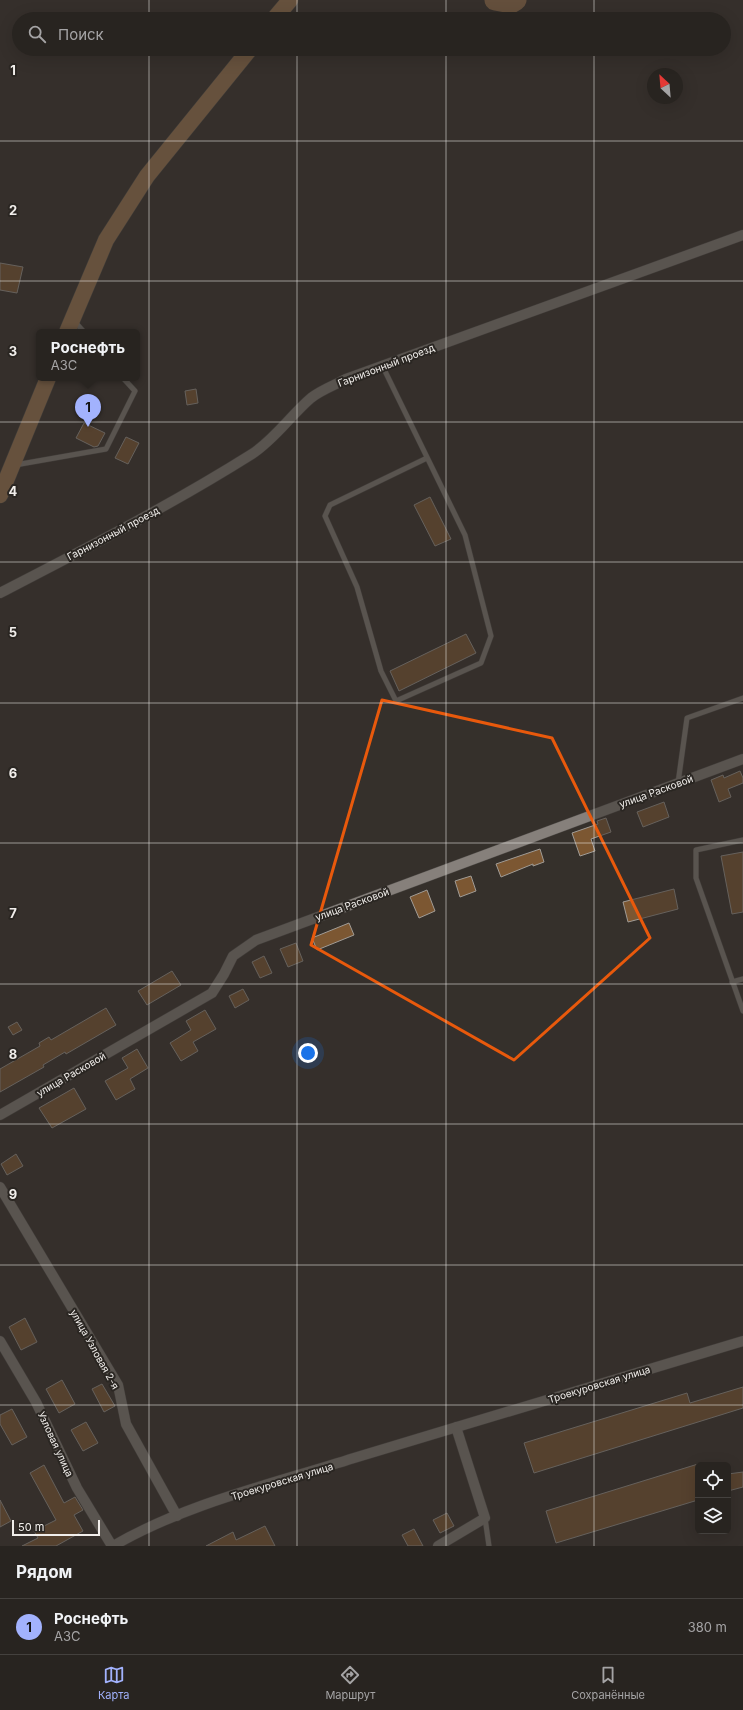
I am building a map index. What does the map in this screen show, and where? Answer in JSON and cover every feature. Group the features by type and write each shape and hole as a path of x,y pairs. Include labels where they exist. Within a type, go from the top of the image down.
{"main road":[{"path":"280,12 290,0"},
{"path":"70,325 106,240 147,176 244,56"},
{"path":"0,495 47,381"}],"street":[{"name":"Гарнизонный проезд","path":"0,593 77,553 201,485 269,441 312,397 346,379 743,235"},
{"name":"улица Расковой","path":"0,1115 212,993 233,956 256,940 743,759"},
{"name":"улица Узловая 2-я","path":"0,1187 118,1384 126,1424 177,1516"},
{"name":"Узловая улица","path":"0,1341 36,1402 77,1488 112,1546"},
{"name":"Троекуровская улица","path":"112,1546 132,1535 200,1506 743,1341"},
{"path":"438,1546 485,1518 456,1427"}],"lane":[{"path":"382,365 466,535 491,636 482,663 396,701 381,671 357,587 325,516 330,505 427,458"},
{"path":"12,466 106,449 135,391 126,381"},
{"path":"678,783 687,718 743,698"},
{"path":"743,840 696,850 696,878 743,1011"},
{"path":"732,982 743,979"},
{"path":"485,1518 489,1546"}],"highlighted area":[{"path":"382,700 552,738 650,938 514,1060 311,945"}],"building":[{"path":"0,263 23,267 17,293 0,290"},
{"path":"196,389 198,403 187,405 185,391"},
{"path":"84,423 105,433 98,446 94,447 76,438"},
{"path":"126,437 139,443 128,464 115,458"},
{"path":"430,497 451,539 435,546 414,505"},
{"path":"466,634 476,653 399,691 390,671"},
{"path":"740,771 743,778 743,783 728,789 731,797 719,802 711,780 723,775 724,778"},
{"path":"664,802 669,817 643,827 637,812"},
{"path":"606,818 611,832 591,839 595,851 580,856 572,833 598,824 597,821"},
{"path":"540,849 544,862 533,866 533,864 501,877 496,864"},
{"path":"743,852 743,912 732,914 721,856"},
{"path":"471,876 476,891 460,897 455,881"},
{"path":"674,889 678,909 628,922 623,902"},
{"path":"427,890 435,911 419,918 410,897"},
{"path":"349,923 354,935 317,950 312,938"},
{"path":"296,943 303,961 288,967 280,949"},
{"path":"264,956 272,973 260,978 252,962"},
{"path":"172,971 181,985 147,1005 138,991"},
{"path":"243,989 249,1000 235,1008 229,996"},
{"path":"106,1008 116,1025 66,1054 65,1052 43,1065 44,1067 0,1092 0,1069 40,1046 39,1043 49,1037 51,1040"},
{"path":"205,1010 216,1029 193,1042 198,1051 181,1061 170,1043 191,1030 186,1021"},
{"path":"17,1022 22,1030 13,1035 8,1027"},
{"path":"137,1049 148,1068 130,1079 135,1089 116,1100 105,1081 128,1068 122,1058"},
{"path":"74,1088 86,1109 52,1128 39,1108"},
{"path":"16,1154 23,1166 7,1175 1,1164"},
{"path":"25,1318 37,1342 21,1350 9,1327"},
{"path":"62,1380 75,1404 59,1413 46,1389"},
{"path":"102,1384 115,1406 104,1412 92,1389"},
{"path":"743,1387 743,1408 534,1473 524,1443 687,1393 690,1403"},
{"path":"12,1409 27,1437 12,1445 0,1424 0,1415"},
{"path":"86,1422 98,1443 83,1451 71,1430"},
{"path":"44,1465 64,1503 75,1497 83,1510 74,1515 83,1531 56,1546 22,1546 38,1538 34,1531 56,1520 30,1473"},
{"path":"695,1465 695,1501 556,1543 546,1511"},
{"path":"743,1472 743,1487 731,1490 731,1474"},
{"path":"0,1500 11,1521 0,1527"},
{"path":"447,1513 454,1526 440,1533 433,1520"},
{"path":"265,1526 275,1546 206,1546 233,1532 236,1540"},
{"path":"414,1529 423,1546 408,1546 402,1535"}],"waterway":[{"path":"495,0 511,3 516,0"}],"place":[{"name":"Роснефть","path":"88,427"}]}
